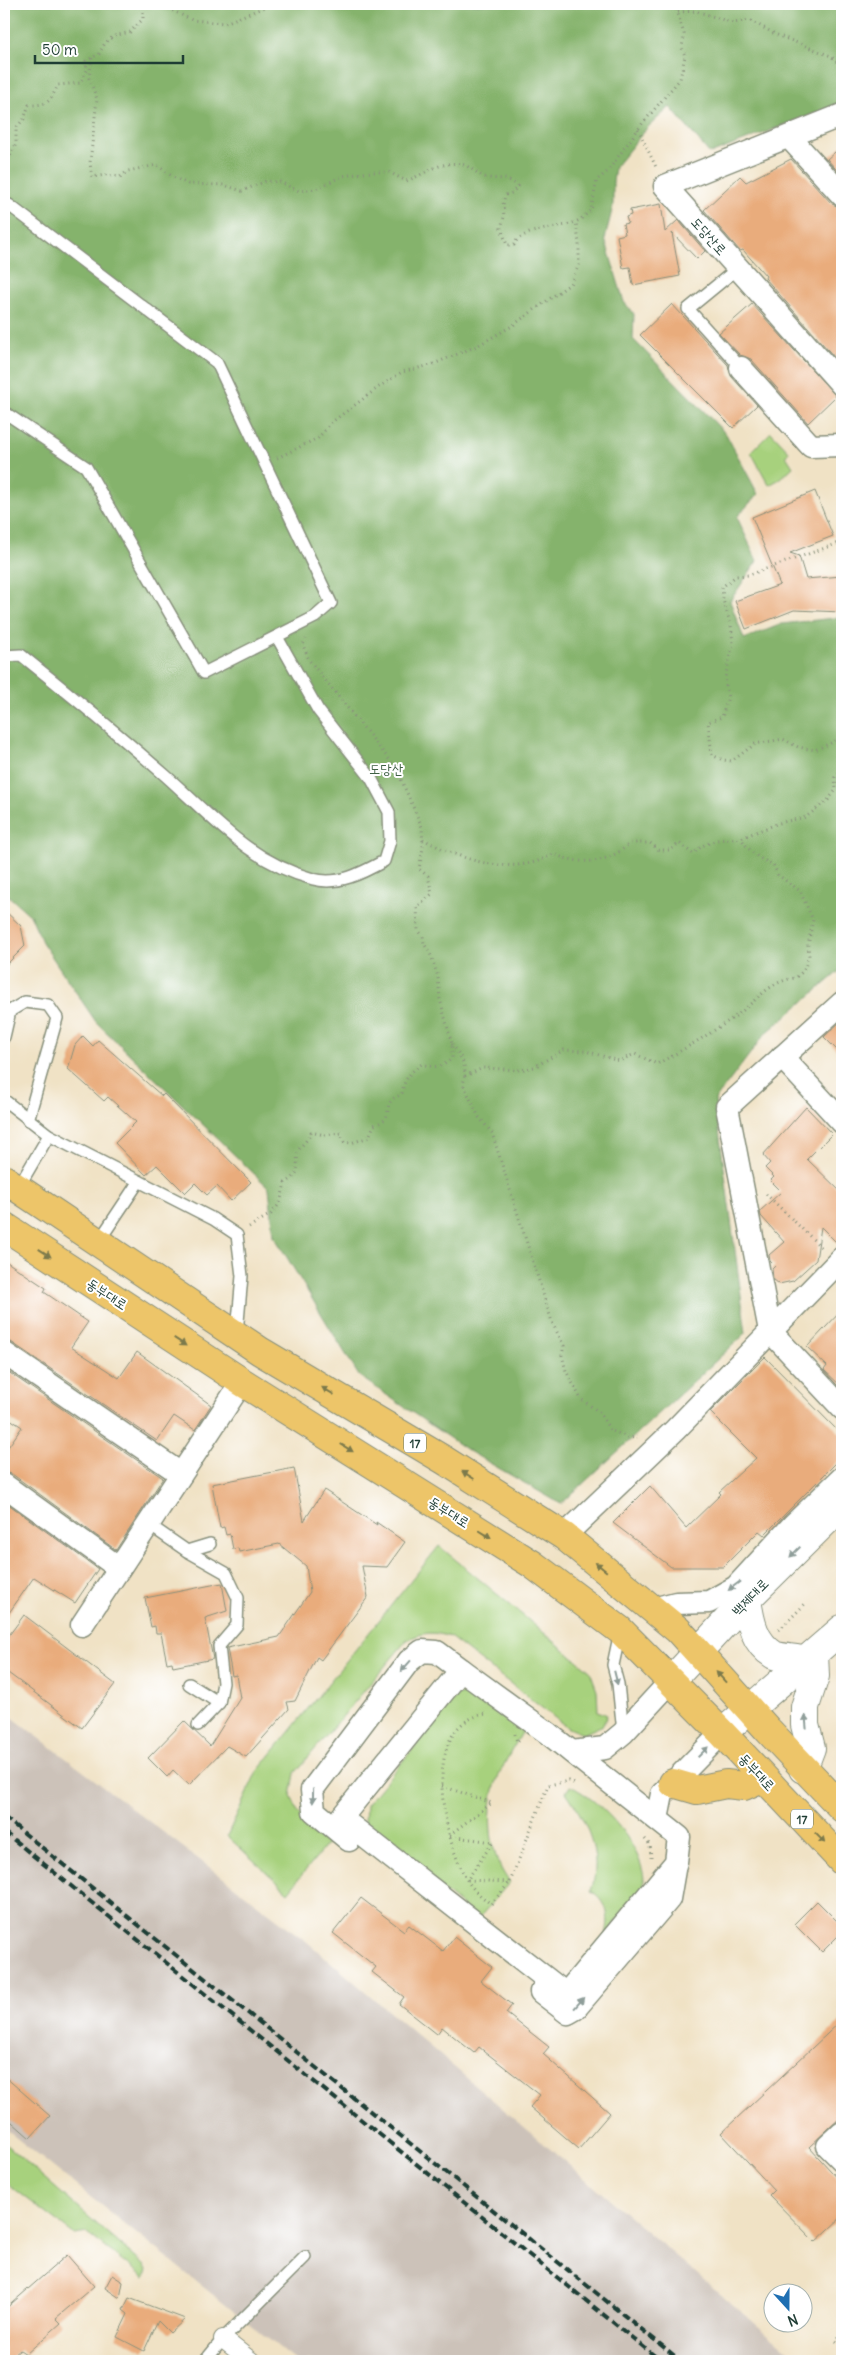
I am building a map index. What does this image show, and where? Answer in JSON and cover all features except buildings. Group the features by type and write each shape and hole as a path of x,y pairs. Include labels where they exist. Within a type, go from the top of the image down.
{"main road":[{"name":"17","path":"11,1183 100,1241 237,1335 444,1460 564,1536 678,1630 803,1769 842,1808"},
{"name":"동부대로","path":"4,1226 242,1382 532,1564 620,1630 722,1733 762,1778 842,1861"},
{"path":"673,1782 697,1790 726,1784 744,1786 762,1778"}],"street":[{"path":"665,186 790,138 842,115"},
{"path":"790,138 842,194"},
{"name":"도당산로","path":"665,186 842,386"},
{"path":"738,364 811,446 842,445"},
{"path":"842,1003 727,1107 770,1331 842,1408"},
{"path":"782,1057 842,1122"},
{"path":"564,1536 675,1430 840,1260"},
{"path":"4,1353 180,1474"},
{"path":"82,1625 242,1382"},
{"path":"653,1609 676,1603 709,1602 736,1587 793,1525 842,1478"},
{"path":"793,1525 837,1510 842,1484"},
{"path":"4,1485 119,1568"},
{"name":"백제대로","path":"671,1681 746,1599 837,1510"},
{"path":"746,1599 751,1623 757,1638 775,1656 810,1658"},
{"path":"656,1819 662,1794 673,1782 722,1733 842,1629"},
{"path":"422,1651 437,1652 544,1730 679,1837 669,1899 574,2009 568,2013 314,1811 312,1790 409,1661 422,1651"},
{"path":"803,1769 811,1748 805,1724 805,1707 815,1676 810,1658"},
{"path":"461,1670 341,1818 566,1994 676,1862"},
{"path":"572,1752 605,1748 623,1733 671,1681"},
{"path":"842,2132 828,2146 842,2160"},
{"path":"223,2339 250,2361"}],"lane":[{"path":"4,212 9,205 217,363 331,603 314,617 278,637 204,673 86,467 4,412"},
{"path":"738,268 688,310 738,364"},
{"path":"4,656 20,655 28,661 85,707 247,849 283,868 315,880 350,879 384,862 390,841 389,812 371,778 318,710 278,637"},
{"path":"4,1037 10,1011 25,1002 48,1005 57,1018 28,1120"},
{"path":"4,1100 49,1135 213,1219 237,1235 242,1276 237,1335"},
{"path":"11,1183 49,1135"},
{"path":"100,1241 139,1181"},
{"path":"148,1524 186,1551 226,1573 238,1598 237,1625 219,1646 222,1683 219,1703 198,1725"},
{"path":"186,1551 210,1544"},
{"path":"620,1630 612,1665 618,1684 623,1733"},
{"path":"189,1684 219,1703"},
{"path":"205,2361 223,2339 305,2256"}],"path":[{"path":"4,169 16,144 16,128 24,119 29,105 41,105 49,100 56,94 58,85 80,83 87,70 86,61 98,54 105,43 114,36 130,32 143,19 143,4"},
{"path":"159,4 192,20 225,23 272,4"},
{"path":"92,58 89,78 97,98 90,163 92,177 106,175 120,177 128,172 157,165 188,184 224,185 242,191 266,181 280,182 299,191 316,189 342,176 389,172 406,181 419,176 437,165 462,164 488,178 509,179 518,186 512,193 505,195 503,205 504,217 501,228 507,245 514,245 521,237 532,232 576,222 591,210 597,180 607,172 638,129 680,78 685,56 682,48 684,34 675,4"},
{"path":"678,12 696,11 734,23 749,20 777,36 831,56 842,67"},
{"path":"638,129 665,186"},
{"path":"266,464 318,438 332,422 402,372 431,365 477,346 512,326 570,284 579,265 579,243 576,222"},
{"path":"842,542 749,575 736,576 722,588 723,600 731,625 733,643 725,678 728,697 722,717 708,722 712,755 723,760 732,761 755,744 782,739 798,747 815,750 842,738"},
{"path":"237,1235 271,1214 280,1203 285,1183 293,1179 298,1170 298,1151 311,1132 324,1135 340,1133 344,1142 352,1143 369,1137 374,1125 383,1122 393,1098 402,1093 404,1083 409,1074 422,1064 438,1067 446,1064 452,1058 452,1044 440,998 438,977 430,953 418,930 417,906 432,894 428,876 419,869 423,839 422,828 396,768 309,660 303,645 314,617"},
{"path":"423,839 443,850 490,866 540,862 553,854 568,860 606,860 620,853 630,843 650,842 659,850 671,850 679,842 693,854 702,846 717,840 740,838 779,823 806,817 828,800 836,790 835,777 842,770"},
{"path":"465,1076 482,1068 521,1070 534,1068 564,1050 586,1051 619,1061 636,1054 657,1064 682,1051 734,1018 752,1004 764,990 783,979 796,978 804,970 813,920 800,891 778,876 774,864 767,862 748,850 740,838"},
{"path":"452,1044 464,1059 465,1076 463,1084 479,1117 492,1133 552,1322 564,1346 562,1355 574,1390 581,1400 599,1412 610,1430 630,1438 639,1437"},
{"path":"763,1192 840,1260"},
{"path":"778,1631 806,1603"},
{"path":"493,1715 476,1715 465,1719 454,1731 445,1757 442,1786 448,1836 467,1880 476,1892 491,1904 510,1882 548,1785 570,1781 578,1785"},
{"path":"514,1730 517,1742 544,1730"},
{"path":"442,1786 492,1803 448,1836"},
{"path":"448,1836 493,1842 467,1880"},
{"path":"467,1880 510,1882"},
{"path":"842,2333 836,2341 842,2346"}],"shaded area":[{"path":"4,1711 306,1941 799,2361 296,2361 4,2128"}],"green space":[{"name":"도당산","path":"4,4 842,4 842,103 710,154 670,107 647,128 615,167 613,206 605,239 624,302 634,314 633,339 726,434 758,494 737,517 757,561 730,601 744,639 782,624 842,617 842,969 765,1034 715,1100 746,1333 561,1504 467,1450 359,1376 274,1236 269,1188 96,1022 42,942 31,916 4,892"},
{"path":"771,432 789,451 786,456 793,467 780,479 769,485 751,452"},
{"path":"439,1546 590,1671 597,1690 598,1711 607,1715 603,1725 583,1734 568,1728 450,1637 428,1633 407,1640 295,1773 291,1796 298,1812 331,1839 288,1892 227,1836 256,1773"},
{"path":"474,1690 525,1728 509,1755 496,1783 491,1808 491,1835 494,1848 503,1872 510,1882 478,1919 372,1832 365,1822 366,1805 458,1695"},
{"path":"570,1786 596,1803 620,1828 639,1858 643,1874 644,1888 606,1935 608,1922 606,1910 601,1900 591,1891 595,1865 591,1839 574,1803 566,1792"},
{"path":"4,2143 145,2266 147,2270 145,2278 87,2233 75,2235 4,2181"}],"railway":[{"path":"4,1817 681,2361"},
{"path":"4,1832 661,2361"}]}
